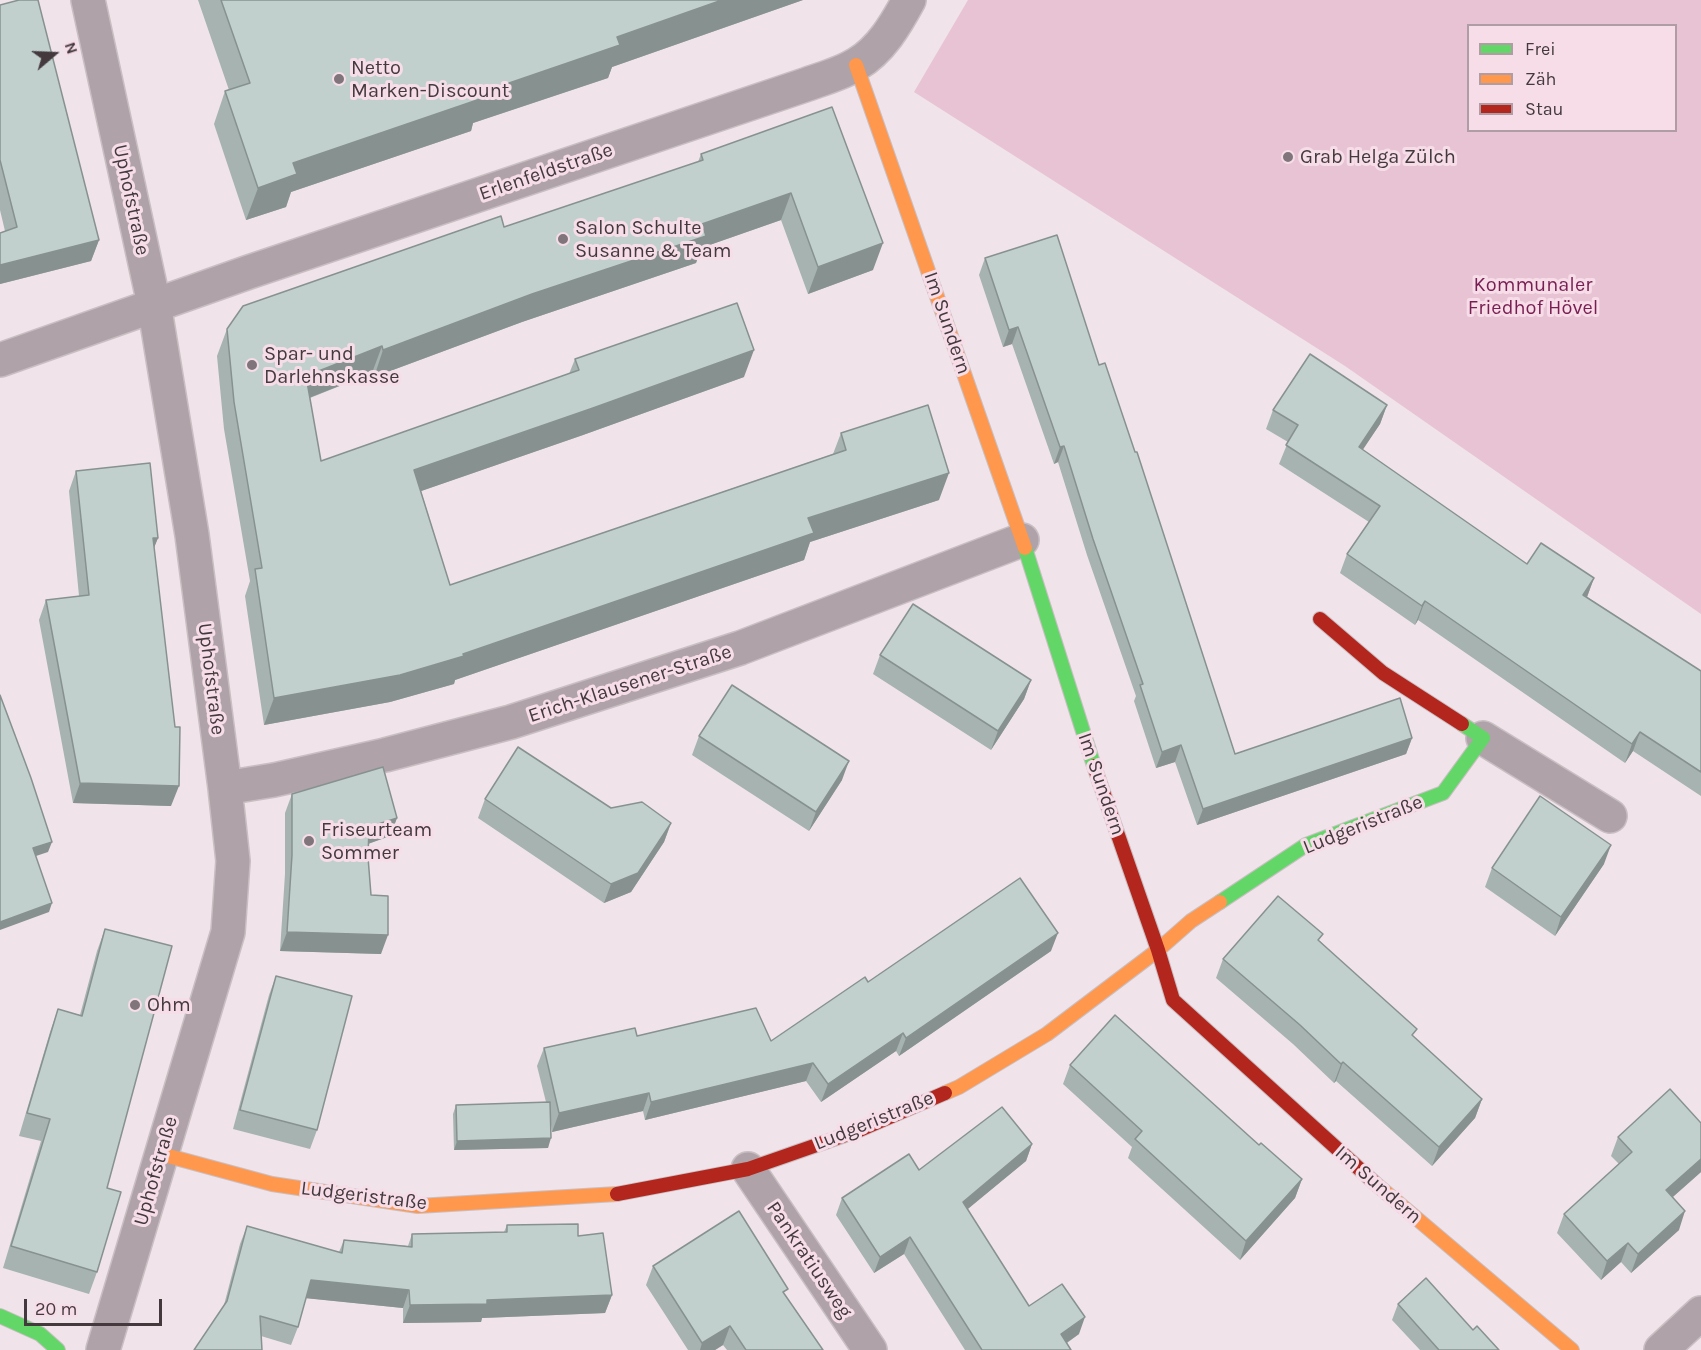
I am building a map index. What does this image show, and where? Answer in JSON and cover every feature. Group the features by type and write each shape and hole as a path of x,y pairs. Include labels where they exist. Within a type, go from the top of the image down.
{"street":[{"name":"Uphofstraße","path":"88,0 154,304 192,536 233,861 228,932 103,1350"},
{"name":"Erlenfeldstraße","path":"0,360 154,304 805,85 856,64 878,47 898,20 909,0"},
{"name":"Im Sundern","path":"856,64 1022,540 1091,758 1158,950 1173,1000 1395,1201 1572,1350"},
{"name":"Erich-Klausener-Straße","path":"225,788 274,780 386,755 511,722 740,648 1022,540"},
{"path":"1320,619 1383,673 1610,816"},
{"name":"Ludgeristraße","path":"160,1154 272,1184 418,1206 623,1194 748,1169 857,1131 959,1087 1047,1034 1158,950 1191,921 1305,845 1443,793 1483,738"},
{"name":"Pankratiusweg","path":"748,1169 870,1350"},
{"path":"1661,1350 1701,1313"},
{"path":"0,1316 40,1334 58,1350"}],"green space":[{"name":"Kommunaler Friedhof Hövel","path":"968,0 1701,0 1701,614 1345,366 914,92"}],"building":[{"path":"19,0 38,0 99,240 0,265 0,233 17,227 0,160 0,5"},
{"name":"Netto Marken-Discount","path":"221,0 722,0 617,37 620,45 480,93 483,98 293,163 297,174 258,188 225,91 250,83"},
{"path":"832,107 883,243 818,267 791,193 702,224 706,236 532,294 383,350 382,346 306,376 321,461 579,370 575,359 737,303 754,350 414,470 450,585 846,450 841,433 928,405 949,473 808,518 814,533 463,654 464,656 400,675 274,698 255,569 262,568 234,402 227,329 243,306 501,216 504,227 703,160 701,154"},
{"path":"1057,235 1099,365 1105,363 1135,452 1137,452 1235,754 1400,698 1412,738 1203,809 1181,745 1162,752 1140,685 1143,684 1064,446 1060,447 1018,327 1009,330 985,258"},
{"path":"1310,354 1387,405 1359,447 1527,564 1541,543 1594,578 1583,595 1701,671 1701,772 1640,732 1632,744 1425,601 1422,606 1347,554 1380,506 1286,445 1298,425 1273,410"},
{"path":"150,463 158,538 153,538 175,727 180,727 179,786 80,783 46,600 89,595 76,471"},
{"path":"913,604 1031,680 998,731 880,655"},
{"path":"732,685 849,761 816,812 699,736"},
{"path":"0,695 52,842 33,848 52,903 0,922"},
{"path":"518,747 611,808 642,802 671,823 638,873 611,884 485,799"},
{"path":"383,767 397,818 369,827 368,857 371,895 388,896 388,935 287,932 292,855 292,794"},
{"path":"1540,796 1611,845 1561,917 1492,868"},
{"path":"1020,878 1058,933 906,1038 903,1033 828,1084 813,1063 651,1102 649,1093 559,1113 544,1048 635,1028 637,1036 756,1008 771,1041 865,977 868,982"},
{"path":"1278,896 1323,934 1318,940 1417,1029 1412,1035 1482,1099 1439,1147 1223,959"},
{"path":"105,929 172,946 107,1188 121,1192 97,1272 11,1246 50,1119 27,1113 58,1009 82,1016"},
{"path":"276,976 352,996 317,1130 240,1110"},
{"path":"1115,1015 1259,1145 1261,1143 1302,1179 1246,1241 1135,1139 1142,1131 1070,1065"},
{"path":"1670,1089 1701,1123 1701,1159 1666,1190 1685,1211 1638,1254 1628,1243 1607,1261 1564,1214 1632,1152 1618,1137"},
{"path":"550,1102 551,1138 457,1141 456,1105"},
{"path":"1002,1107 1032,1144 963,1202 1029,1306 1062,1284 1085,1317 1061,1334 1071,1350 982,1350 910,1237 880,1257 842,1198 909,1154 919,1170"},
{"path":"739,1211 788,1289 783,1292 823,1350 746,1350 730,1326 702,1343 653,1266"},
{"path":"578,1224 578,1236 603,1233 612,1295 487,1300 487,1304 410,1305 409,1290 311,1280 298,1327 260,1316 262,1350 194,1350 227,1301 247,1226 342,1253 344,1240 412,1247 412,1234 507,1232 507,1225"},
{"path":"1426,1278 1473,1330 1477,1326 1499,1350 1439,1350 1398,1304"}],"traffic: fast":[{"path":"1025,548 1094,766"},
{"path":"1220,902 1306,845 1443,793 1483,738 1462,724"},
{"path":"0,1316 40,1334 58,1350"}],"traffic: slow":[{"path":"856,65 1025,548"},
{"path":"945,1093 959,1087 1047,1034 1158,950 1191,921 1220,902"},
{"path":"161,1154 272,1184 418,1206 617,1194"},
{"path":"1376,1184 1572,1350"}],"traffic: jam":[{"path":"1320,619 1383,673 1462,724"},
{"path":"1094,766 1173,1000 1376,1184"},
{"path":"617,1194 748,1169 857,1131 945,1093"}],"place":[{"name":"Netto Marken-Discount","path":"339,79"},
{"name":"Grab Helga Zülch","path":"1288,157"},
{"name":"Salon Schulte Susanne & Team","path":"563,239"},
{"name":"Spar- und Darlehnskasse","path":"252,365"},
{"name":"Friseurteam Sommer","path":"309,841"},
{"name":"Ohm","path":"135,1005"}]}
